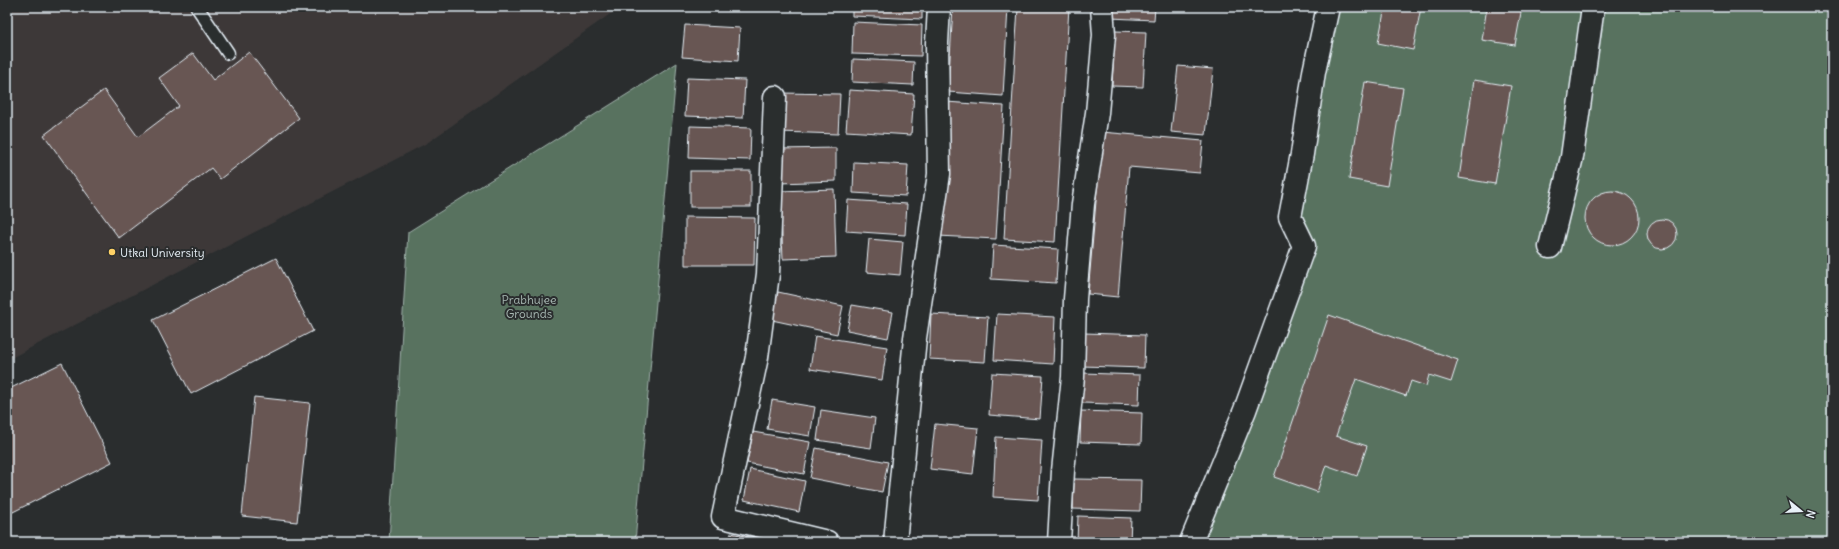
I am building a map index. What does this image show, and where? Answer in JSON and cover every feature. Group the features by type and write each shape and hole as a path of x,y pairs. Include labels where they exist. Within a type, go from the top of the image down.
{"street":[{"path":"895,542 915,338 939,174 937,43 939,7"},
{"path":"1059,542 1063,471 1073,378 1075,299 1083,204 1097,113 1104,35 1102,7"},
{"path":"1191,542 1245,410 1304,246 1290,216 1302,154 1314,72 1328,7"},
{"path":"1550,247 1572,157 1593,7"},
{"path":"775,97 768,274 757,357 723,517 827,542"}],"lane":[{"path":"197,7 228,53"}],"shaded area":[{"name":"Utkal University","path":"7,7 620,7 427,143 7,360"}],"green space":[{"path":"1329,7 1832,7 1832,542 1189,542 1305,260 1297,217"},
{"name":"Prabhujee Grounds","path":"677,63 635,542 389,542 408,232"}],"building":[{"path":"852,7 922,7 922,19 852,16"},
{"path":"953,7 1008,7 1003,96 948,92"},
{"path":"1018,7 1069,7 1055,242 1004,239"},
{"path":"1111,7 1155,7 1154,20 1110,18"},
{"path":"1385,7 1421,7 1413,50 1378,43"},
{"path":"1487,7 1522,7 1515,45 1482,40"},
{"path":"853,22 922,25 921,56 852,54"},
{"path":"685,25 740,28 738,61 682,57"},
{"path":"1115,31 1146,32 1143,87 1112,86"},
{"path":"249,52 299,118 220,179 211,168 119,238 44,135 104,90 138,137 179,106 159,78 193,53 213,80"},
{"path":"853,59 914,62 913,85 852,82"},
{"path":"1178,66 1213,69 1206,135 1171,132"},
{"path":"687,78 745,80 743,118 685,116"},
{"path":"1474,80 1511,86 1495,184 1459,178"},
{"path":"1365,82 1403,88 1387,186 1349,179"},
{"path":"849,90 914,94 911,135 846,131"},
{"path":"781,93 840,94 838,134 780,132"},
{"path":"946,102 1004,106 996,239 938,236"},
{"path":"690,126 751,128 750,160 689,158"},
{"path":"1102,132 1203,141 1200,173 1129,167 1118,297 1088,294"},
{"path":"836,148 836,181 780,183 779,149"},
{"path":"854,162 908,165 906,196 853,193"},
{"path":"690,171 751,171 751,207 690,207"},
{"path":"834,189 836,257 783,259 780,191"},
{"path":"1612,191 1622,193 1631,199 1637,208 1639,218 1637,228 1631,237 1622,243 1612,245 1602,243 1593,237 1587,228 1585,218 1587,208 1593,199 1602,193"},
{"path":"848,200 907,204 905,235 846,231"},
{"path":"685,217 755,218 754,265 685,265"},
{"path":"1662,219 1668,220 1676,228 1676,240 1668,248 1662,249 1656,248 1648,240 1647,234 1648,228 1656,220"},
{"path":"869,239 903,242 900,275 866,272"},
{"path":"993,245 1058,249 1056,283 991,279"},
{"path":"276,258 313,331 191,394 153,320"},
{"path":"778,292 843,306 837,334 772,320"},
{"path":"852,305 893,312 888,338 847,330"},
{"path":"931,314 988,317 985,362 929,359"},
{"path":"997,314 1055,317 1053,364 994,360"},
{"path":"1329,315 1458,360 1451,382 1429,375 1426,386 1411,381 1406,396 1356,379 1336,436 1367,446 1357,476 1326,465 1317,492 1274,477"},
{"path":"1084,333 1145,335 1144,368 1082,366"},
{"path":"815,336 887,347 882,380 810,369"},
{"path":"62,363 112,462 7,515 7,390"},
{"path":"992,373 1043,376 1040,419 989,415"},
{"path":"1083,373 1140,375 1139,405 1082,403"},
{"path":"254,397 310,403 297,522 242,516"},
{"path":"772,400 815,407 810,436 767,429"},
{"path":"821,410 875,418 871,448 817,440"},
{"path":"1081,411 1142,413 1141,444 1080,442"},
{"path":"935,424 978,428 973,474 930,469"},
{"path":"753,432 810,442 804,474 747,463"},
{"path":"996,437 1042,440 1038,500 993,497"},
{"path":"816,448 888,462 882,492 810,478"},
{"path":"750,469 805,481 799,512 744,500"},
{"path":"1074,479 1141,480 1140,511 1073,509"},
{"path":"1078,516 1131,518 1130,542 1077,542"},
{"path":"731,533 763,540 763,542 729,542"}],"place":[{"name":"Utkal University","path":"112,252"}]}
